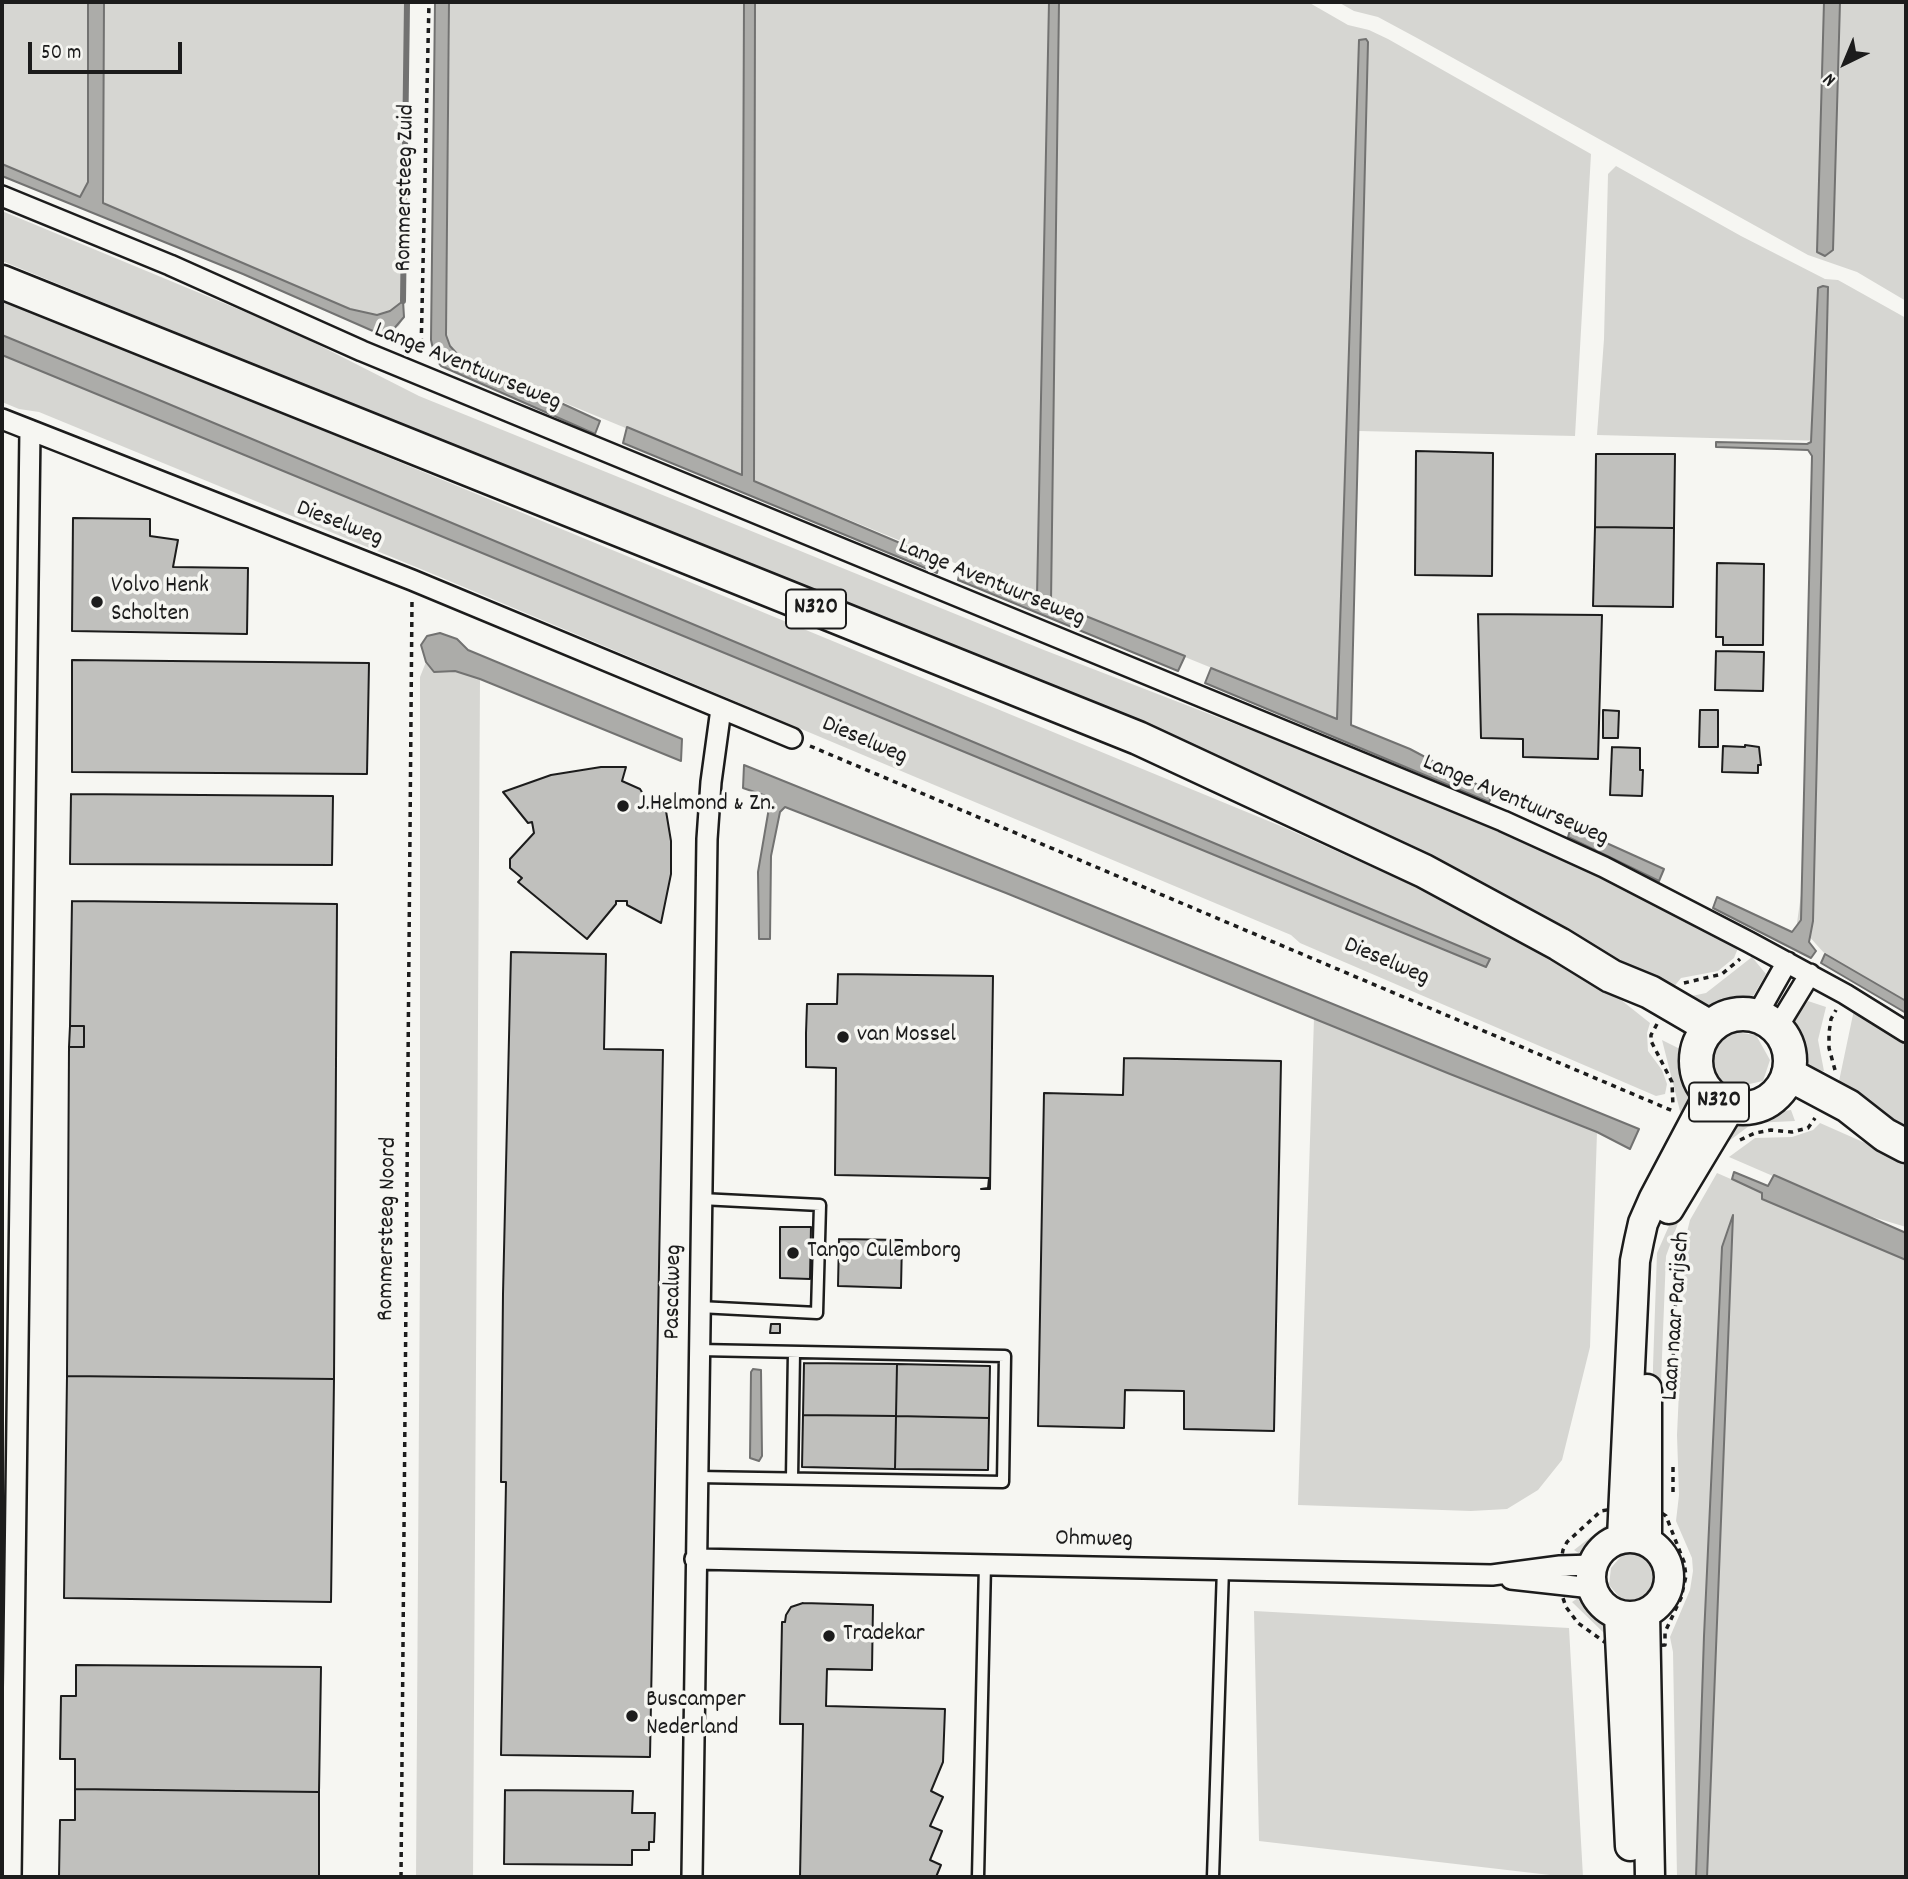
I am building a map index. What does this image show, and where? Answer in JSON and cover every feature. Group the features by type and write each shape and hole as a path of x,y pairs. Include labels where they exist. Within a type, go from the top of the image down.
{"main road":[{"name":"N320","path":"2,282 1138,738 1424,871 1559,944 1611,976 1642,1008 1665,1012 1704,1037 1697,1072 1702,1084 1720,1100 1756,1106 1783,1083 1823,1104 1848,1106 1896,1140"},
{"path":"1704,1037 1731,1015 1767,1022 1789,1049 1783,1083"}],"street":[{"name":"Lange Aventuurseweg","path":"2,196 170,265 421,375 1503,821 1604,867 1749,942 1845,994 1906,1032"},
{"name":"Dieselweg","path":"2,419 412,580 792,738"},
{"path":"11,1877 30,430"},
{"name":"Pascalweg","path":"692,1877 707,839 710,782 721,709"},
{"path":"1767,1022 1787,962"},
{"path":"1767,1022 1810,974"},
{"name":"Laan naar Parijsch","path":"1634,1539 1651,1510 1635,1261 1643,1223 1654,1198 1720,1100"},
{"path":"1634,1539 1664,1556 1670,1578 1662,1600 1632,1614 1602,1605 1592,1576 1604,1547 1634,1539"},
{"name":"Ohmweg","path":"695,1559 1592,1576"},
{"path":"1632,1614 1632,1877"},
{"path":"1633,1646 1650,1877"}],"lane":[{"path":"699,1307 817,1313 820,1205 701,1199"},
{"path":"696,1477 1003,1482 1005,1356 699,1350"},
{"path":"792,1478 794,1352"},
{"path":"978,1877 985,1564"},
{"path":"1213,1877 1223,1568"}],"path":[{"name":"Rommersteeg Zuid","path":"421,375 429,2"},
{"name":"Rommersteeg Noord","path":"401,1877 412,580"},
{"name":"Dieselweg","path":"792,738 1673,1111"},
{"path":"1670,1122 1673,1111 1672,1082 1651,1041 1651,1035 1684,983 1722,974 1740,960 1749,942"},
{"path":"1731,1147 1755,1133 1771,1130 1792,1132 1808,1128 1836,1076 1829,1048 1829,1033 1831,1019 1845,994"},
{"name":"Laan naar Parijsch","path":"1672,1390 1678,1245 1682,1227"},
{"path":"1672,1455 1672,1499"},
{"path":"1651,1510 1684,1562 1681,1598 1665,1632 1665,1645 1606,1643 1577,1623 1566,1607 1561,1576 1563,1550 1577,1532 1601,1511 1651,1510"}],"shaded area":[{"path":"2,2 410,2 404,317 399,326 382,335 181,248 2,175"},
{"path":"88,2 104,2 103,203 350,309 377,315 390,311 403,301 404,317 392,331 382,335 243,274 2,176 2,164 80,197 88,182"},
{"path":"435,2 449,2 446,335 450,346 459,356 600,421 595,434 441,366 435,358 431,340"},
{"path":"450,2 744,2 742,476 531,389 459,356 450,346 446,335"},
{"path":"744,2 755,2 754,481 940,560 937,573 623,443 627,427 742,475"},
{"path":"755,2 1308,2 1348,25 1369,30 1388,39 1591,154 1575,436 1359,431 1363,220 1349,724 754,481"},
{"path":"1049,2 1059,2 1051,602 1185,656 1178,671 958,580 961,566 1037,596"},
{"path":"1338,2 1906,2 1906,301 1857,272 1808,255 1378,17 1354,11"},
{"path":"1824,2 1840,2 1833,250 1825,256 1817,252"},
{"path":"1366,39 1351,725 1410,749 1493,793 1489,802 1205,683 1211,668 1337,719 1359,40"},
{"path":"1616,166 1741,236 1825,279 1838,280 1906,318 1906,1001 1825,954 1797,923 1810,831 1824,441 1597,435 1604,339 1608,174"},
{"path":"2,211 291,331 419,396 1044,650 1501,827 1734,941 1738,948 1734,958 1718,971 1681,978 1673,988 1565,931 954,651 2,261"},
{"path":"1828,287 1813,921 1809,942 1816,951 1811,958 1713,908 1717,897 1792,932 1801,920 1812,456 1808,450 1716,447 1716,442 1811,442 1818,288"},
{"path":"2,298 1283,827 1507,928 1606,988 1650,1023 1647,1033 1648,1051 1662,1070 1667,1084 1665,1094 1656,1096 1300,943 1291,935 428,572 39,412 19,409 2,402 2,355 1490,959 2,335"},
{"path":"2,335 1490,959 1486,967 2,355"},
{"path":"440,633 457,639 468,650 682,739 681,761 480,679 455,671 434,672 426,662 421,645 427,636"},
{"path":"426,662 434,672 455,671 480,679 473,1877 416,1877 420,677"},
{"path":"744,765 1639,1129 1630,1149 1597,1132 1006,893 785,807 780,812 771,856 770,939 759,939 758,872 770,802 769,797 743,788"},
{"path":"1571,827 1664,869 1659,881 1568,837"},
{"path":"1825,954 1906,1001 1906,1013 1821,963"},
{"path":"1752,957 1766,974 1752,998 1704,1012 1687,997 1706,993"},
{"path":"1808,1001 1826,1007 1818,1040 1824,1071 1808,1070 1791,1024"},
{"path":"1855,1005 1906,1043 1906,1130 1838,1086"},
{"path":"1314,1018 1597,1132 1590,1347 1562,1460 1538,1490 1507,1509 1471,1511 1298,1505"},
{"path":"1735,1032 1756,1035 1770,1060 1763,1081 1736,1087 1719,1082 1713,1064 1717,1044"},
{"path":"1662,1040 1680,1049 1690,1082 1690,1112 1681,1115"},
{"path":"1791,1110 1795,1121 1753,1123 1725,1144 1720,1136 1744,1116"},
{"path":"1820,1123 1906,1161 1906,1227 1856,1212 1729,1157 1755,1138 1792,1137 1813,1130"},
{"path":"1734,1172 1768,1186 1774,1175 1906,1233 1906,1260 1762,1199 1762,1193 1732,1179"},
{"path":"1717,1173 1763,1193 1762,1199 1906,1260 1906,1877 1707,1877 1733,1218 1722,1247 1696,1877 1677,1877 1673,1652 1670,1637 1690,1590 1693,1571 1692,1558 1676,1521 1686,1236 1690,1220"},
{"path":"1683,1194 1688,1196 1666,1256 1661,1382 1663,1498 1653,1499 1653,1366 1657,1253"},
{"path":"1733,1215 1707,1877 1696,1877 1722,1247"},
{"path":"753,1369 761,1370 762,1456 759,1461 750,1458"},
{"path":"1610,1522 1612,1532 1583,1556 1574,1550"},
{"path":"1623,1554 1640,1554 1655,1570 1654,1588 1640,1599 1621,1599 1609,1585 1611,1568"},
{"path":"1581,1596 1610,1624 1606,1635 1572,1602"},
{"path":"1254,1611 1569,1628 1583,1877 1259,1841"}],"building":[{"path":"1416,451 1493,453 1492,576 1415,575"},
{"path":"1596,454 1675,454 1674,528 1595,527"},
{"path":"73,518 150,519 150,536 178,540 173,567 248,568 247,634 72,631"},
{"path":"1595,527 1674,528 1673,607 1593,606"},
{"path":"1717,563 1764,564 1763,645 1723,645 1723,637 1716,637"},
{"path":"1478,614 1602,615 1598,759 1523,757 1523,739 1481,738"},
{"path":"1716,651 1764,652 1763,691 1715,690"},
{"path":"72,660 369,663 367,774 72,772"},
{"path":"1603,710 1619,711 1618,738 1603,738"},
{"path":"1700,710 1718,710 1718,747 1699,747"},
{"path":"1723,746 1759,747 1761,765 1758,765 1758,773 1722,772"},
{"path":"1612,747 1640,748 1642,796 1610,795"},
{"path":"601,767 626,767 622,781 640,789 650,805 664,799 671,841 671,874 661,923 627,905 627,901 616,901 587,939 518,882 522,878 510,868 510,859 534,833 532,822 528,823 503,792 551,775"},
{"path":"71,794 333,796 332,865 70,864"},
{"path":"72,901 337,904 334,1379 67,1376 69,1047 84,1047 84,1026 70,1026"},
{"path":"511,952 606,954 604,1049 663,1050 650,1757 501,1755 506,1482 501,1482 503,1294"},
{"path":"838,974 993,976 990,1189 981,1189 988,1188 989,1178 835,1175 836,1068 806,1067 806,1033 807,1004 837,1004"},
{"path":"70,1026 84,1026 84,1047 69,1047"},
{"path":"1124,1058 1281,1061 1274,1431 1184,1429 1184,1391 1125,1390 1124,1428 1038,1426 1044,1093 1123,1095"},
{"path":"780,1227 811,1227 810,1279 780,1278"},
{"path":"839,1239 902,1240 901,1288 838,1286"},
{"path":"771,1324 780,1324 780,1333 770,1333"},
{"path":"804,1363 897,1364 896,1416 803,1415"},
{"path":"897,1364 990,1366 989,1418 896,1416"},
{"path":"67,1376 334,1379 331,1602 64,1598"},
{"path":"803,1415 896,1416 895,1469 802,1467"},
{"path":"896,1416 989,1418 988,1470 895,1469"},
{"path":"803,1603 873,1605 872,1670 827,1669 826,1706 945,1709 943,1762 931,1791 943,1797 930,1826 942,1831 930,1860 941,1865 936,1877 800,1877 803,1724 780,1724 782,1622 785,1622 791,1607"},
{"path":"76,1665 321,1667 319,1792 75,1789 75,1759 60,1759 61,1696 76,1696"},
{"path":"75,1789 319,1792 319,1877 59,1877 60,1820 75,1820"},
{"path":"505,1790 633,1791 632,1813 655,1813 654,1842 649,1842 649,1850 632,1850 632,1865 504,1864"}],"waterway":[{"path":"403,301 407,2"}],"place":[{"name":"Volvo Henk Scholten","path":"97,602"},
{"name":"J.Helmond & Zn.","path":"623,806"},
{"name":"van Mossel","path":"843,1037"},
{"name":"Tango Culemborg","path":"793,1253"},
{"name":"Tradekar","path":"829,1636"},
{"name":"Buscamper Nederland","path":"632,1716"}]}
